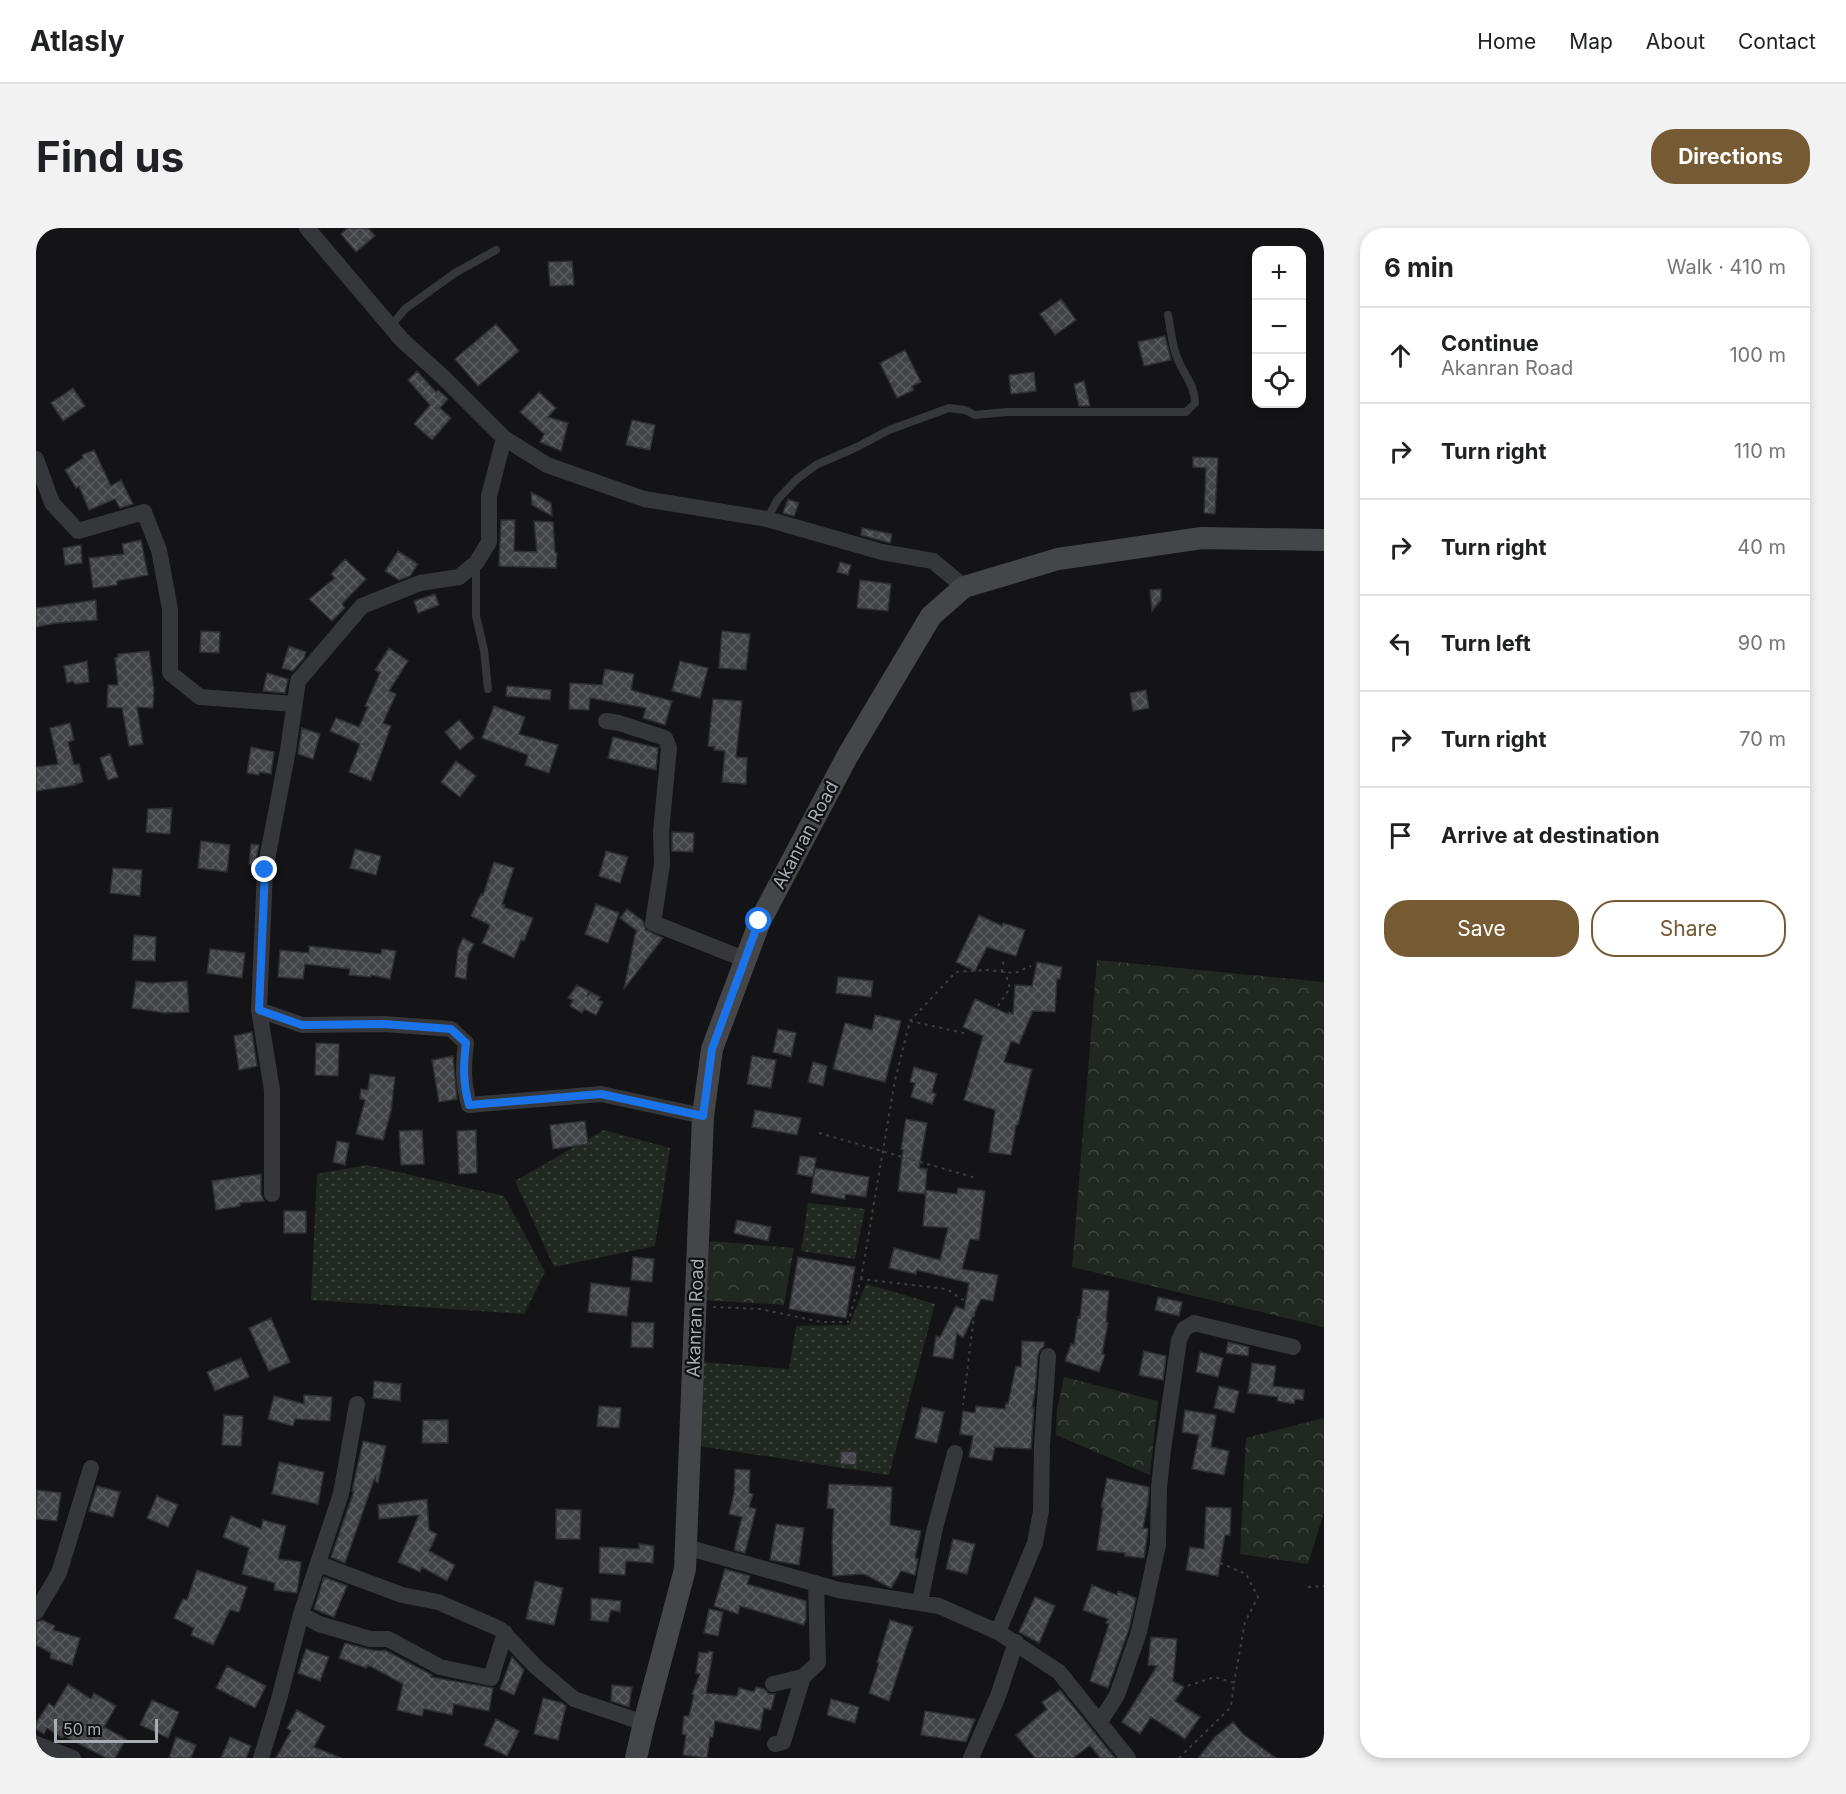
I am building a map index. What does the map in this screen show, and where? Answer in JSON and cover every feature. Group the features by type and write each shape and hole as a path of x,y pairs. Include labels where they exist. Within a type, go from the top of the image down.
{"main road":[{"name":"Akanran Road","path":"636,1758 685,1569 703,1116 712,1049 759,921 848,754 931,615 964,588 1058,560 1202,538 1324,540"}],"street":[{"path":"307,228 390,327 504,438 547,465 644,499 767,519 882,552 933,561 964,588"},
{"path":"272,1194 272,1090 259,1010 265,870 298,681 362,606 420,583 459,577 476,563 489,542 489,496 504,438"},
{"path":"36,459 52,503 78,531 144,512 159,550 170,609 170,673 200,697 294,704"},
{"path":"606,721 666,738 669,748 661,832 662,864 653,923 744,959"},
{"path":"259,1010 302,1025 384,1024 451,1029 466,1043 463,1069 464,1088 469,1105 601,1094 703,1116"},
{"path":"1100,1722 1117,1695 1139,1632 1155,1556 1163,1450 1179,1340 1184,1329 1194,1323 1293,1347"},
{"path":"998,1632 1035,1543 1041,1511 1042,1445 1048,1356"},
{"path":"261,1758 301,1614 341,1494 357,1404"},
{"path":"920,1602 934,1533 955,1453"},
{"path":"36,1612 59,1573 91,1468"},
{"path":"686,1547 839,1590 939,1606 998,1632 1059,1672 1128,1758"},
{"path":"319,1564 402,1595 438,1602 500,1629 535,1666 574,1699 644,1723"},
{"path":"775,1744 783,1742 803,1677 818,1663 816,1583"},
{"path":"301,1614 320,1624 370,1640 388,1640 440,1667 491,1678 505,1634"},
{"path":"971,1758 998,1696 1016,1642"},
{"path":"773,1684 803,1677"},
{"path":"36,1744 73,1758"}],"lane":[{"path":"390,327 405,309 455,273 496,250"},
{"path":"767,519 778,499 797,479 816,465 889,430 949,408 965,410 975,415 1007,412 1186,412 1195,403 1195,395 1179,362 1168,315"},
{"path":"476,563 476,616 484,650 488,689"}],"path":[{"path":"998,1006 1010,988 1003,972 1004,958"},
{"path":"695,1306 760,1309 820,1322 848,1322 861,1279 895,1080 910,1021 956,972 986,970 1015,973 1031,966"},
{"path":"910,1021 968,1034"},
{"path":"819,1133 976,1178"},
{"path":"861,1279 946,1289 975,1308 963,1405"},
{"path":"1179,1758 1231,1707 1245,1622 1258,1597 1246,1574 1220,1563"},
{"path":"1308,1587 1324,1586"},
{"path":"1184,1687 1215,1677 1234,1683"}],"green space":[{"path":"1097,960 1324,982 1324,1327 1072,1267"},
{"path":"604,1130 670,1148 655,1246 554,1267 515,1181"},
{"path":"367,1165 504,1196 545,1272 524,1314 311,1300 317,1174"},
{"path":"808,1203 865,1209 855,1259 801,1251"},
{"path":"710,1241 794,1248 784,1305 705,1300"},
{"path":"866,1284 935,1304 889,1475 699,1446 704,1362 789,1369 796,1326 849,1325"},
{"path":"1064,1377 1158,1401 1150,1475 1056,1435 1057,1410"},
{"path":"1324,1418 1324,1512 1308,1564 1240,1554 1246,1438"}],"building":[{"path":"348,228 368,228 375,236 356,252 341,234"},
{"path":"572,261 574,285 550,286 548,262"},
{"path":"1061,299 1076,320 1055,335 1040,314"},
{"path":"496,324 519,351 478,386 455,359"},
{"path":"1165,336 1171,360 1144,366 1138,342"},
{"path":"905,350 921,382 912,386 914,390 897,398 880,363"},
{"path":"417,371 436,392 438,390 448,399 440,408 451,418 432,440 414,424 430,405 408,380"},
{"path":"1034,372 1036,391 1011,394 1009,375"},
{"path":"1084,381 1090,406 1079,406 1074,384"},
{"path":"73,388 85,406 63,421 51,403"},
{"path":"539,392 556,408 548,417 568,423 561,451 540,442 544,434 520,412"},
{"path":"632,420 655,425 650,450 626,445"},
{"path":"94,450 111,486 121,480 133,504 120,508 115,499 89,510 79,486 76,488 65,470 83,458 82,455"},
{"path":"1193,457 1218,458 1215,514 1204,513 1206,468 1193,467"},
{"path":"531,492 551,503 552,516 532,505"},
{"path":"788,499 799,503 794,516 783,513"},
{"path":"501,520 515,520 514,551 537,552 534,521 553,522 555,552 557,553 556,568 499,566"},
{"path":"862,528 892,534 890,543 861,535"},
{"path":"141,540 148,575 117,581 117,585 93,588 89,558 124,554 122,544"},
{"path":"81,545 82,563 65,565 63,548"},
{"path":"398,551 418,564 410,576 399,580 385,571"},
{"path":"345,559 366,579 342,604 345,608 332,621 309,599 335,578 331,574"},
{"path":"840,562 851,565 848,575 837,572"},
{"path":"860,580 891,584 888,611 857,608"},
{"path":"1161,589 1161,600 1152,611 1150,590"},
{"path":"435,594 439,605 418,613 414,601"},
{"path":"96,600 97,620 36,627 36,608"},
{"path":"201,631 220,632 219,653 200,652"},
{"path":"722,631 750,634 746,670 719,668"},
{"path":"289,646 306,652 293,671 282,668"},
{"path":"389,648 408,661 389,691 396,694 383,723 391,726 371,781 349,772 360,744 330,731 336,718 359,727 368,707 365,706 380,673 375,670"},
{"path":"149,651 154,690 153,708 137,707 143,744 129,746 122,708 107,707 108,685 118,685 115,658 118,654"},
{"path":"87,661 89,682 67,683 64,666"},
{"path":"680,661 708,668 700,698 672,691"},
{"path":"605,669 634,674 631,690 672,701 665,725 643,718 646,708 590,698 589,710 569,709 570,683 602,685"},
{"path":"267,673 288,679 285,693 263,691"},
{"path":"507,686 551,690 550,700 506,696"},
{"path":"1146,690 1149,708 1133,711 1130,693"},
{"path":"713,699 742,701 736,757 747,758 746,784 722,782 725,751 714,750 715,747 708,746"},
{"path":"494,706 525,717 519,734 558,745 549,773 525,765 528,755 482,738"},
{"path":"459,720 474,738 460,750 445,732"},
{"path":"70,723 74,740 68,742 74,765 79,764 83,782 36,791 36,767 58,764 50,728"},
{"path":"302,728 320,734 313,759 298,754"},
{"path":"613,737 658,748 656,770 608,758"},
{"path":"251,747 274,752 271,774 247,773"},
{"path":"110,754 118,777 108,780 100,758"},
{"path":"456,761 476,776 460,797 441,782"},
{"path":"172,808 170,834 146,832 148,809"},
{"path":"672,832 694,833 693,852 672,851"},
{"path":"201,841 230,845 227,872 198,868"},
{"path":"251,844 259,845 255,865 249,864"},
{"path":"355,849 381,856 376,875 350,868"},
{"path":"606,851 628,857 620,883 599,876"},
{"path":"494,862 514,868 502,904 505,905 504,907 533,918 514,958 482,943 490,925 471,916 481,894 483,895"},
{"path":"113,868 142,870 140,896 110,893"},
{"path":"596,904 619,913 608,943 585,934"},
{"path":"627,909 643,921 646,930 663,938 624,989 637,931 620,918"},
{"path":"979,915 1002,926 1003,923 1025,930 1016,956 987,947 975,971 956,962"},
{"path":"134,935 156,937 155,961 132,960"},
{"path":"463,938 474,944 468,955 466,979 455,977 458,949"},
{"path":"309,946 381,954 382,949 396,951 390,979 371,975 371,977 349,975 350,969 305,964 303,979 278,977 280,950 309,953"},
{"path":"210,949 245,953 242,978 207,973"},
{"path":"1037,962 1062,967 1060,979 1057,979 1055,1012 1033,1011 1019,1044 1011,1041 1004,1062 1032,1069 1018,1125 1016,1125 1011,1155 989,1152 995,1110 964,1100 983,1036 963,1027 975,999 1008,1014 1009,1012 1013,1014 1015,985 1032,986"},
{"path":"838,977 873,981 871,997 836,993"},
{"path":"136,981 151,983 187,981 189,1012 165,1013 132,1008"},
{"path":"577,985 589,991 587,997 591,992 600,997 598,1000 603,1002 596,1015 584,1009 582,1013 570,1006 573,1000 568,998"},
{"path":"875,1015 901,1021 885,1082 833,1069 845,1023 872,1030"},
{"path":"778,1029 796,1033 791,1057 773,1052"},
{"path":"252,1032 257,1066 239,1070 234,1036"},
{"path":"316,1043 339,1044 338,1076 315,1075"},
{"path":"453,1056 457,1099 439,1102 432,1060"},
{"path":"752,1056 776,1060 771,1088 747,1084"},
{"path":"813,1062 827,1066 823,1086 808,1082"},
{"path":"914,1067 937,1074 932,1092 936,1094 932,1104 911,1097 915,1083 910,1082"},
{"path":"370,1074 395,1077 391,1111 383,1140 356,1134 365,1100 360,1099 361,1089 368,1090"},
{"path":"755,1110 801,1118 797,1135 752,1127"},
{"path":"906,1119 927,1123 919,1168 927,1169 925,1194 898,1191"},
{"path":"585,1121 588,1144 553,1149 550,1125"},
{"path":"422,1130 424,1164 401,1165 399,1131"},
{"path":"476,1130 477,1173 459,1174 457,1131"},
{"path":"337,1141 349,1143 345,1165 333,1162"},
{"path":"800,1156 816,1158 813,1177 797,1174"},
{"path":"815,1168 869,1177 866,1197 845,1194 845,1199 811,1193"},
{"path":"261,1174 261,1194 264,1201 240,1203 240,1206 216,1210 212,1181"},
{"path":"958,1188 985,1191 979,1240 970,1239 962,1269 998,1275 993,1301 981,1299 963,1338 957,1333 953,1359 933,1356 936,1336 940,1337 956,1306 964,1310 969,1283 917,1270 916,1274 889,1268 894,1248 940,1260 948,1228 923,1226 926,1190 957,1194"},
{"path":"284,1211 306,1211 306,1233 284,1233"},
{"path":"737,1220 771,1227 768,1241 734,1233"},
{"path":"633,1257 654,1259 652,1282 631,1280"},
{"path":"798,1257 855,1267 846,1318 789,1309"},
{"path":"591,1283 630,1288 627,1316 588,1312"},
{"path":"1083,1289 1109,1291 1106,1322 1108,1323 1102,1354 1105,1355 1099,1372 1065,1361 1071,1344 1074,1345"},
{"path":"1158,1297 1182,1302 1179,1316 1155,1310"},
{"path":"271,1318 290,1362 269,1371 249,1328"},
{"path":"632,1322 654,1323 653,1348 631,1347"},
{"path":"1022,1341 1044,1342 1038,1355 1032,1408 1034,1408 1031,1449 995,1447 992,1461 969,1457 973,1436 960,1434 963,1411 975,1413 976,1406 1005,1409 1016,1366 1021,1367"},
{"path":"1228,1342 1249,1347 1248,1356 1226,1353"},
{"path":"1144,1351 1166,1356 1163,1380 1139,1375"},
{"path":"1200,1352 1223,1358 1218,1377 1196,1372"},
{"path":"241,1358 249,1377 215,1391 207,1372"},
{"path":"1252,1363 1276,1366 1273,1386 1304,1390 1303,1400 1295,1399 1294,1404 1277,1401 1278,1397 1248,1393"},
{"path":"374,1381 401,1384 400,1401 373,1398"},
{"path":"1219,1386 1239,1391 1234,1413 1214,1408"},
{"path":"304,1395 332,1397 330,1421 295,1419 293,1426 268,1419 274,1396 304,1404"},
{"path":"599,1406 621,1408 619,1428 597,1426"},
{"path":"922,1407 944,1412 937,1443 915,1438"},
{"path":"1185,1410 1216,1415 1211,1447 1229,1451 1224,1475 1192,1469 1199,1435 1182,1432"},
{"path":"224,1415 243,1416 241,1446 222,1445"},
{"path":"423,1420 448,1420 448,1443 422,1443"},
{"path":"363,1441 386,1446 378,1483 375,1477 345,1563 331,1557 354,1491 352,1491"},
{"path":"841,1451 857,1452 856,1465 840,1464"},
{"path":"279,1462 324,1472 318,1504 272,1494"},
{"path":"735,1469 750,1470 749,1493 753,1494 749,1507 756,1509 745,1553 734,1550 742,1517 729,1514 734,1493"},
{"path":"1107,1478 1149,1487 1143,1528 1148,1529 1144,1558 1097,1550 1103,1508 1101,1507"},
{"path":"829,1484 892,1487 890,1525 921,1531 915,1558 918,1559 915,1575 901,1571 891,1588 864,1574 833,1576 834,1509 827,1508"},
{"path":"97,1486 120,1492 113,1517 89,1511"},
{"path":"37,1490 61,1493 57,1521 36,1519"},
{"path":"157,1496 178,1505 168,1527 147,1518"},
{"path":"427,1499 429,1530 437,1534 429,1551 455,1565 447,1581 422,1567 420,1572 398,1562 419,1515 379,1519 378,1505"},
{"path":"1206,1507 1231,1508 1230,1535 1225,1535 1218,1576 1186,1570 1190,1547 1204,1549"},
{"path":"556,1509 581,1510 580,1539 556,1539"},
{"path":"231,1516 261,1529 263,1520 286,1526 278,1559 301,1562 297,1593 274,1590 275,1583 242,1574 249,1548 223,1537"},
{"path":"776,1524 804,1528 799,1565 770,1560"},
{"path":"953,1539 975,1544 967,1574 946,1569"},
{"path":"639,1544 654,1546 653,1563 626,1561 625,1575 599,1573 600,1547 639,1549"},
{"path":"725,1569 750,1576 747,1584 806,1601 804,1625 740,1606 738,1614 714,1606"},
{"path":"197,1570 247,1587 239,1612 230,1610 213,1645 191,1635 194,1628 174,1618 183,1599 187,1600"},
{"path":"324,1577 347,1586 334,1617 314,1609"},
{"path":"535,1581 563,1588 554,1625 526,1619"},
{"path":"1092,1585 1117,1595 1118,1591 1136,1598 1129,1629 1108,1688 1090,1681 1109,1624 1106,1623 1108,1619 1083,1610"},
{"path":"1035,1597 1055,1606 1039,1643 1019,1632"},
{"path":"591,1598 621,1601 620,1612 611,1610 608,1622 591,1620"},
{"path":"709,1609 723,1612 718,1636 704,1633"},
{"path":"42,1620 55,1626 53,1630 80,1638 72,1665 50,1658 51,1653 36,1645 36,1622"},
{"path":"890,1620 913,1627 889,1701 869,1693"},
{"path":"1151,1637 1177,1639 1173,1681 1184,1687 1175,1701 1200,1717 1185,1739 1151,1717 1140,1734 1122,1722 1157,1666 1148,1665"},
{"path":"345,1643 367,1649 385,1650 432,1675 431,1677 493,1688 489,1711 454,1704 452,1715 424,1709 422,1716 397,1710 403,1684 368,1665 366,1668 339,1658"},
{"path":"306,1649 329,1657 320,1681 298,1673"},
{"path":"699,1652 708,1653 713,1652 706,1693 737,1696 739,1688 754,1692 756,1687 764,1689 769,1694 775,1694 771,1710 764,1708 760,1730 715,1721 707,1758 683,1755 686,1735 682,1734 684,1716 689,1716 694,1695 692,1694 700,1674 696,1673"},
{"path":"512,1657 524,1670 514,1695 500,1689"},
{"path":"227,1666 266,1686 255,1708 216,1688"},
{"path":"68,1684 91,1699 94,1693 116,1706 104,1727 126,1739 115,1758 106,1758 64,1736 62,1738 47,1728 44,1734 36,1729 36,1723 49,1703 54,1707"},
{"path":"612,1685 632,1687 629,1707 611,1701"},
{"path":"1060,1690 1115,1758 1100,1758 1090,1745 1073,1758 1035,1758 1016,1735 1047,1709 1042,1702"},
{"path":"543,1698 566,1706 558,1740 534,1734"},
{"path":"831,1699 859,1707 855,1723 827,1715"},
{"path":"152,1700 179,1712 168,1738 140,1725"},
{"path":"297,1710 325,1726 314,1747 341,1758 276,1758 291,1731 287,1728"},
{"path":"925,1711 975,1719 966,1742 921,1735"},
{"path":"496,1719 519,1731 507,1756 484,1745"},
{"path":"1233,1722 1243,1734 1276,1758 1198,1758 1215,1737"},
{"path":"176,1737 196,1745 191,1758 169,1758"},
{"path":"230,1737 251,1746 246,1758 221,1758"}],"route":[{"path":"265,870 259,1010 302,1025 384,1024 451,1029 466,1043 463,1069 464,1088 469,1105 601,1094 703,1116 712,1049 759,921"}]}
